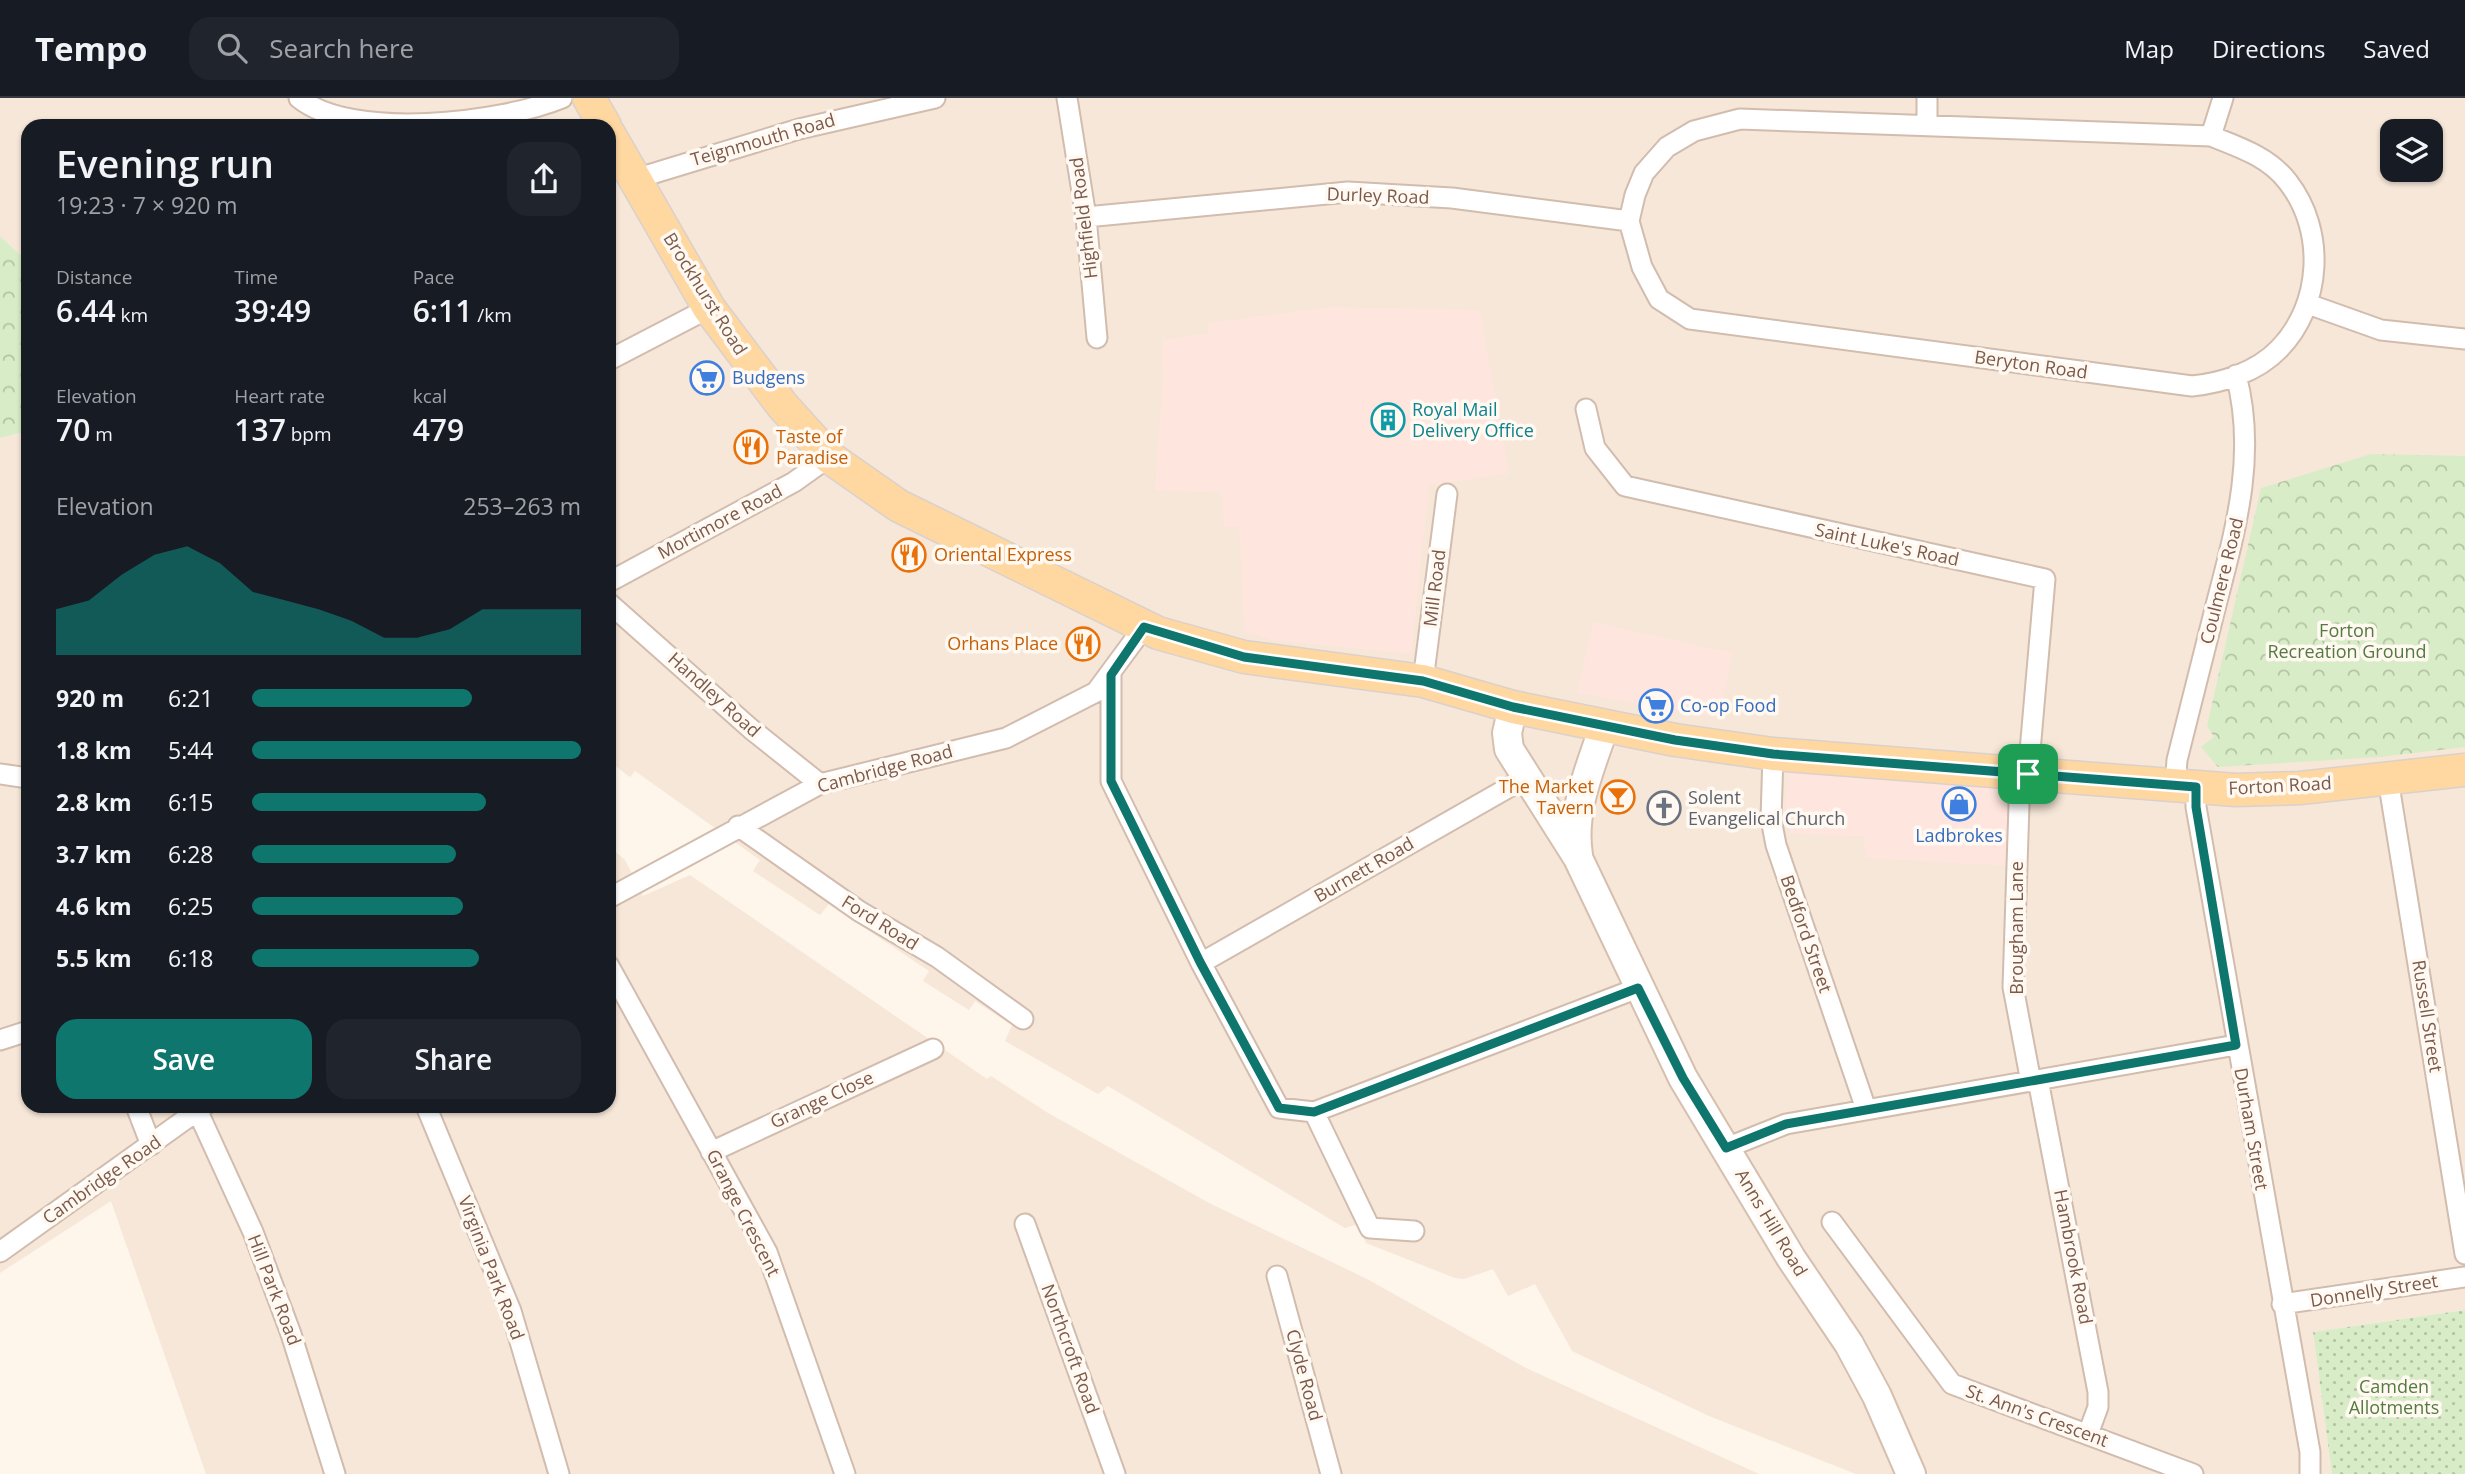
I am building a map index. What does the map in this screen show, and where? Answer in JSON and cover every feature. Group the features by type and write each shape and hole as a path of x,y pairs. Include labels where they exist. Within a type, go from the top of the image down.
{"main road":[{"path":"589,98 601,119"},
{"name":"Brockhurst Road","path":"616,146 709,308 765,384 829,457 900,506 1144,627 1244,657 1423,681 1513,707"},
{"name":"Forton Road","path":"1513,707 1604,727 1773,754 2185,787 2281,789 2465,770"}],"street":[{"path":"472,119 509,115 562,98"},
{"name":"Teignmouth Road","path":"635,179 799,129 934,98"},
{"name":"Highfield Road","path":"1068,98 1086,217 1097,338"},
{"path":"1927,98 1927,126"},
{"path":"2211,136 2223,98"},
{"path":"307,111 358,119"},
{"name":"Beryton Road","path":"1740,119 1927,126 2211,136 2256,153 2288,181 2305,213 2313,247 2315,276 2308,304 2279,349 2262,363 2214,384 2192,386 1690,319 1659,299 1642,267 1629,221 1644,173 1667,147 1694,131 1740,119"},
{"name":"Durley Road","path":"1086,217 1348,192 1452,198 1629,221"},
{"path":"2308,304 2381,330 2465,338"},
{"path":"616,356 709,308"},
{"name":"Coulmere Road","path":"2185,787 2178,760 2240,510 2246,442 2245,409 2236,375"},
{"name":"Saint Luke's Road","path":"1586,409 1595,448 1625,486 2045,579 2024,774"},
{"name":"Mortimore Road","path":"616,578 794,482 829,457"},
{"name":"Mill Road","path":"1423,681 1447,494"},
{"name":"Handley Road","path":"616,609 751,729 820,784"},
{"name":"Cambridge Road","path":"616,894 820,784 1006,738 1096,692 1144,627"},
{"path":"1111,675 1111,781 1200,962 1279,1108 1314,1112 1638,988"},
{"name":"Anns Hill Road","path":"1513,707 1507,742 1578,858 1683,1078 1791,1258 1849,1344 1877,1396 1911,1474"},
{"name":"Anns Hill Road","path":"1578,858 1576,834 1579,804 1604,727"},
{"name":"Bedford Street","path":"1773,754 1771,819 1776,845 1866,1109"},
{"path":"0,774 21,777"},
{"name":"Brougham Lane","path":"2024,774 2013,987 2034,1081"},
{"name":"Burnett Road","path":"1200,962 1527,777"},
{"name":"Russell Street","path":"2388,779 2465,1254"},
{"name":"Durham Street","path":"2185,787 2203,849 2282,1304"},
{"name":"Ford Road","path":"738,826 859,911 937,957 1023,1019"},
{"name":"Grange Crescent","path":"616,979 767,1252 845,1474"},
{"path":"0,1040 21,1033"},
{"path":"1726,1148 1786,1124 2236,1045"},
{"name":"Grange Close","path":"711,1152 933,1049"},
{"name":"Hambrook Road","path":"2034,1081 2098,1392 2098,1407 2088,1434"},
{"path":"1314,1112 1370,1228 1414,1231"},
{"path":"139,1113 151,1145"},
{"name":"Cambridge Road","path":"0,1252 195,1113"},
{"name":"Hill Park Road","path":"203,1113 282,1308 335,1474"},
{"name":"Virginia Park Road","path":"429,1113 511,1311 559,1474"},
{"name":"St. Ann's Crescent","path":"1832,1222 1952,1384 2193,1474"},
{"name":"Northcroft Road","path":"1025,1224 1115,1474"},
{"name":"Clyde Road","path":"1277,1276 1331,1474"},
{"name":"Donnelly Street","path":"2282,1304 2465,1277"},
{"path":"2282,1304 2310,1452 2310,1474"}],"shaded area":[{"path":"0,98 2465,98 2465,1310 2313,1332 2332,1474 1856,1474 1709,1416 1572,1351 1535,1284 1508,1296 1493,1269 1464,1279 1455,1278 1366,1243 1358,1224 1345,1228 1108,1086 1098,1094 1005,1041 1012,1025 975,1001 969,1010 923,981 929,971 829,904 820,915 753,871 760,860 635,771 630,777 616,766 616,119 21,119 21,256 0,236"},
{"path":"1332,307 1480,310 1509,473 1429,486 1411,654 1272,640 1244,630 1239,527 1224,527 1222,493 1155,490 1163,375 1162,340 1209,333 1208,323"},
{"path":"21,433 21,1113 616,1113 616,852 625,860 643,896 690,875 987,1079 991,1076 1048,1113 1209,1203 1367,1279 1526,1368 1759,1474 206,1474 111,1201 0,1273 0,438"},
{"path":"1593,622 1733,653 1719,718 1577,693"},
{"path":"1790,771 2014,790 2012,866 1865,858 1864,836 1790,834 1786,803"}],"green space":[{"path":"0,236 21,256 21,433 0,438"},
{"name":"Forton Recreation Ground","path":"2371,454 2465,456 2465,747 2380,757 2218,767 2201,747 2214,737 2207,726 2261,488"},
{"name":"Camden Allotments","path":"2465,1310 2465,1474 2332,1474 2313,1332"}],"place":[{"name":"Budgens","path":"707,378"},
{"name":"Royal Mail Delivery Office","path":"1388,420"},
{"name":"Taste of Paradise","path":"751,447"},
{"name":"Oriental Express","path":"909,555"},
{"name":"Orhans Place","path":"1083,644"},
{"name":"Co-op Food","path":"1656,706"},
{"name":"The Market Tavern","path":"1618,797"},
{"name":"Ladbrokes","path":"1959,804"},
{"name":"Solent Evangelical Church","path":"1664,808"}],"route":[{"path":"1144,627 1244,657 1423,681 1513,707 1675,740 1773,754 2028,774 2196,787 2196,807 2236,1045 1786,1124 1757,1133 1726,1148 1683,1078 1638,988 1314,1112 1279,1108 1200,962 1111,781 1111,675 1144,627"}]}
